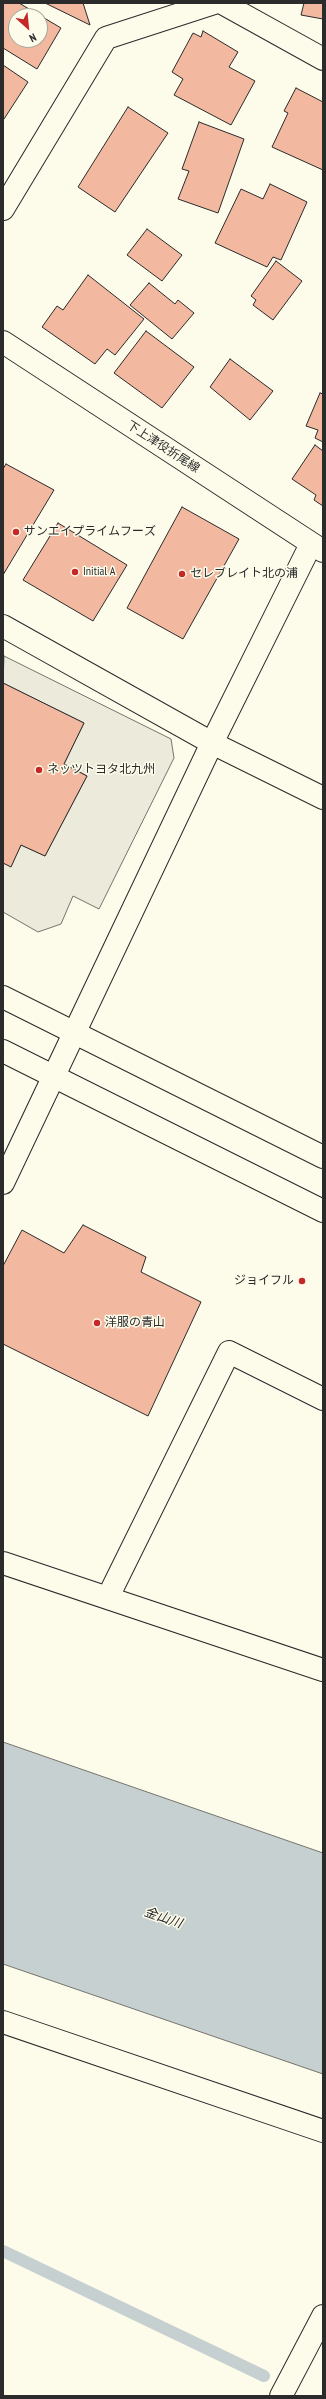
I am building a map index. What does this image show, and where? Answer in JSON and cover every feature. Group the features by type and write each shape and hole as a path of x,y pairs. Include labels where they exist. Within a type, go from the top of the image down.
{"street":[{"path":"3,209 106,38 214,3"},
{"path":"222,3 323,59"},
{"name":"下上津役折尾線","path":"3,342 317,547"},
{"path":"3,1183 212,743 317,547"},
{"path":"3,626 212,743 323,798"},
{"path":"3,997 323,1157"},
{"path":"3,1051 323,1211"},
{"path":"108,1597 229,1352 323,1399"},
{"path":"3,1563 323,1670"},
{"path":"3,2022 323,2131"},
{"path":"281,2396 323,2316"}],"shaded area":[{"path":"4,656 171,739 174,758 99,909 73,896 61,924 38,932 3,912 3,863 11,866 21,845 45,856 87,776 64,764 84,723 3,683"}],"water":[{"name":"金山川","path":"3,1742 323,1853 323,2074 3,1964"}],"building":[{"path":"3,3 19,3 27,8 8,8 8,48 48,48 48,20 61,28 37,69 3,48"},
{"path":"45,3 83,3 90,25"},
{"path":"304,3 323,3 323,19 301,15"},
{"path":"203,31 238,52 229,67 255,81 231,125 174,95 183,79 172,72 193,33 201,37"},
{"path":"3,65 28,82 4,119 3,118"},
{"path":"296,88 323,102 323,170 272,147 288,113 284,111"},
{"path":"128,107 168,133 115,212 78,187"},
{"path":"199,122 244,139 218,213 178,199 189,171 182,169"},
{"path":"270,184 307,202 281,260 273,257 267,267 215,243 241,189 263,199"},
{"path":"147,229 182,255 162,281 127,255"},
{"path":"276,261 302,281 273,320 253,305 256,300 251,296"},
{"path":"88,275 144,319 115,355 107,349 95,364 42,327 57,306 63,310"},
{"path":"149,283 175,304 178,300 194,313 172,339 130,305"},
{"path":"146,331 194,367 162,408 114,373"},
{"path":"230,359 273,391 250,420 210,387"},
{"path":"320,393 323,394 323,442 315,438 318,430 306,426"},
{"path":"315,445 323,451 323,506 314,500 316,495 292,479"},
{"name":"サンエイプライムフーズ","path":"6,464 54,490 3,575 3,469"},
{"name":"セレブレイト北の浦","path":"182,507 239,539 183,639 127,608"},
{"name":"Initial A","path":"58,523 127,565 93,621 23,580"},
{"name":"ネッツトヨタ北九州","path":"3,683 84,723 64,764 87,776 45,856 21,845 11,867 3,863"},
{"name":"洋服の青山","path":"83,1225 146,1257 141,1272 201,1302 148,1416 3,1344 3,1266 22,1230 64,1253"}],"waterway":[{"path":"3,2251 264,2376"}],"place":[{"name":"サンエイプライムフーズ","path":"16,532"},
{"name":"Initial A","path":"75,572"},
{"name":"セレブレイト北の浦","path":"182,574"},
{"name":"ネッツトヨタ北九州","path":"39,770"},
{"name":"ジョイフル","path":"302,1281"},
{"name":"洋服の青山","path":"97,1323"}]}
